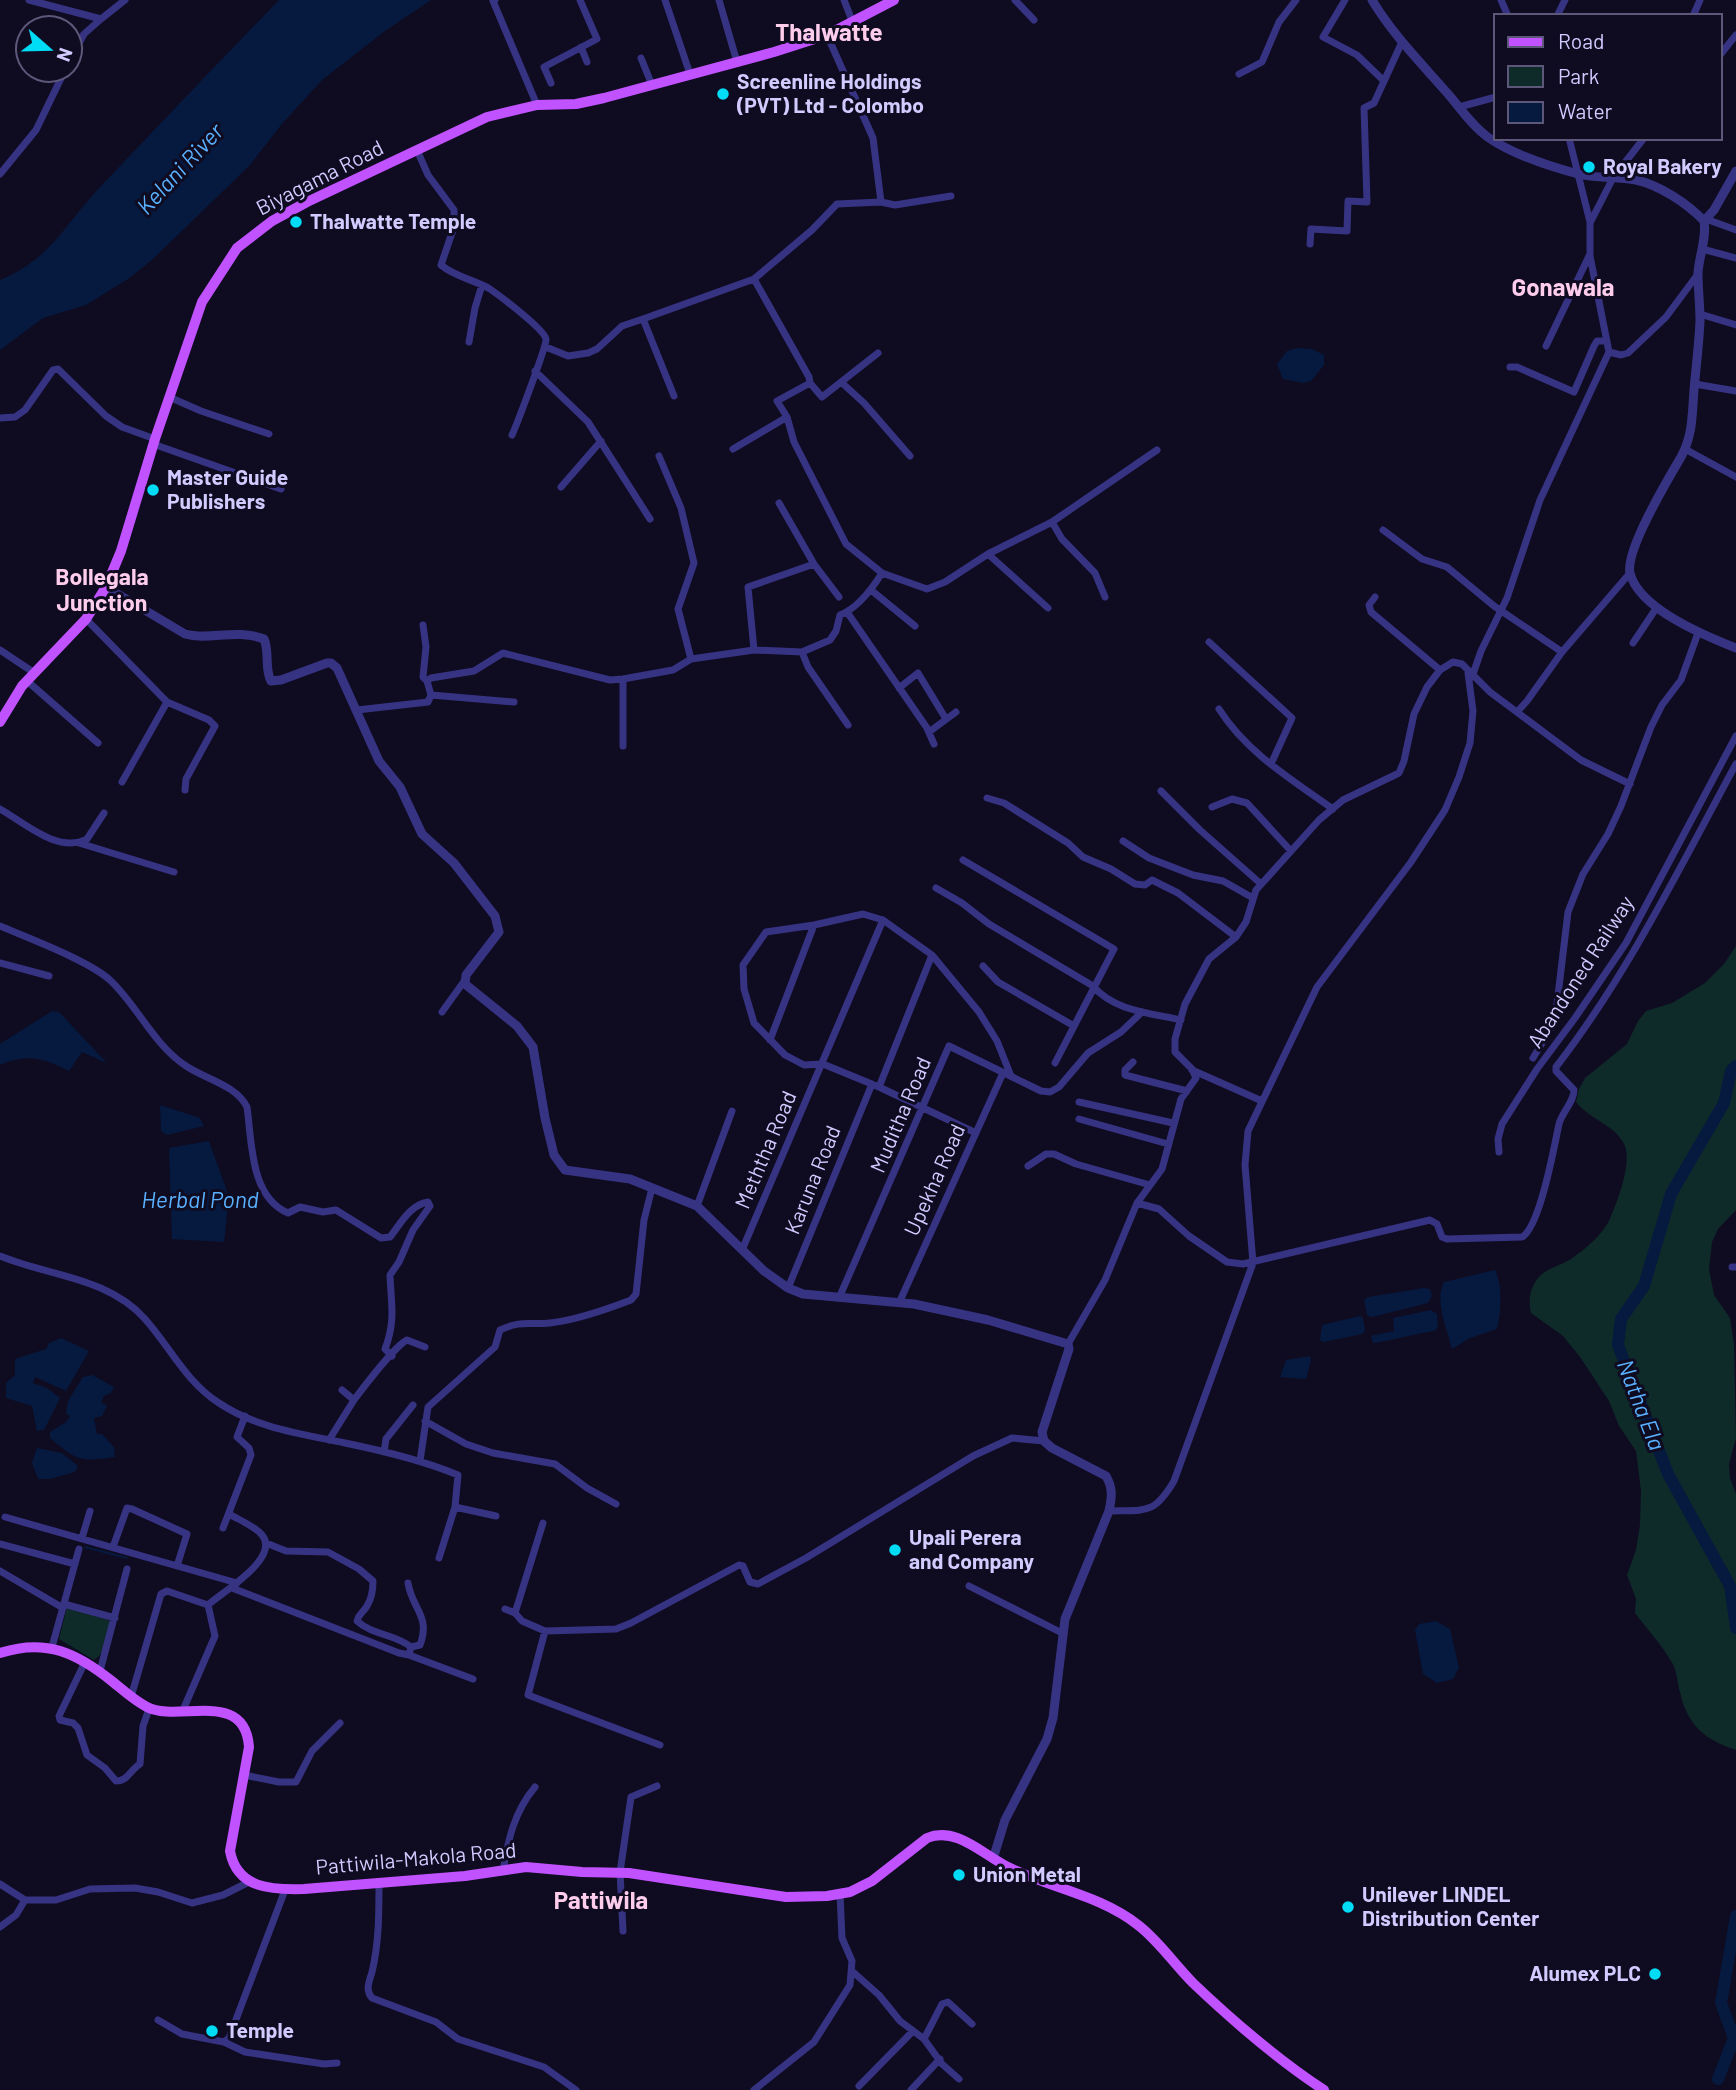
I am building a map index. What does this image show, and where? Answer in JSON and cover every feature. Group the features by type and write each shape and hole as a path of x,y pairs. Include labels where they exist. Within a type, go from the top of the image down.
{"main road":[{"name":"Biyagama Road","path":"0,722 29,676 86,619 106,587 121,551 154,442 202,302 237,248 272,221 487,117 537,105 576,104 737,62 827,35 894,0"},
{"path":"0,1653 33,1647 52,1647 100,1671 149,1709 219,1712 229,1714 239,1721 249,1737 249,1747 230,1850 234,1866 249,1882"},
{"name":"Pattiwila-Makola Road","path":"249,1882 285,1889 526,1867 620,1872 786,1897 827,1896 850,1892 872,1881 918,1843 936,1834 950,1834 1009,1868 1095,1900 1138,1925 1191,1981 1232,2019 1281,2060 1324,2090"}],"street":[{"path":"29,0 101,19"},
{"path":"84,34 125,0"},
{"path":"495,0 493,1 537,105"},
{"path":"551,83 544,67 597,39 580,0"},
{"path":"665,0 690,74"},
{"path":"719,0 737,62"},
{"path":"844,0 853,23"},
{"path":"1014,0 1034,20"},
{"path":"1239,74 1262,62 1279,22 1296,0"},
{"path":"1345,0 1323,37 1357,55 1384,81"},
{"path":"1371,0 1402,42 1489,138 1540,161 1578,174 1633,179 1652,186 1705,220 1736,230"},
{"path":"827,35 873,138 881,201"},
{"path":"1722,52 1736,35"},
{"path":"1310,243 1311,229 1347,232 1348,201 1367,202 1364,107 1374,103 1402,42"},
{"path":"581,47 587,62"},
{"path":"641,58 652,85"},
{"path":"0,174 36,130 58,84"},
{"path":"1459,107 1494,98"},
{"path":"1109,1511 1148,1510 1163,1500 1174,1481 1253,1263 1245,1165 1248,1131 1317,987 1411,862 1445,810 1460,777 1470,744 1473,711 1470,675 1502,611 1540,500 1609,352 1590,256 1590,223 1570,140"},
{"path":"1590,223 1613,178 1642,140"},
{"path":"417,150 428,175 454,210 454,227 441,265 482,285 539,328 546,337 546,348 512,435"},
{"path":"1736,171 1714,210 1705,220 1698,274 1700,314 1693,421 1685,449 1632,553 1630,573 1636,586 1657,607 1698,633 1736,648"},
{"path":"546,348 568,356 588,353 597,349 622,326 754,279 838,204 881,201 895,205 951,196"},
{"path":"1702,249 1736,258"},
{"path":"1546,346 1590,256"},
{"path":"1609,352 1621,355 1628,353 1666,317 1698,274"},
{"path":"754,279 810,383 822,397 878,353"},
{"path":"469,342 482,285"},
{"path":"1700,314 1736,325"},
{"path":"643,319 674,396"},
{"path":"1510,367 1517,366 1574,392 1597,341 1607,341"},
{"path":"0,418 15,417 25,411 52,370 58,369 106,416 122,427 154,442 281,489"},
{"path":"535,371 588,422 650,519"},
{"path":"841,382 864,402 910,456"},
{"path":"810,383 777,401 787,417 794,442 846,544 882,573 927,589 1052,522 1157,450"},
{"path":"1695,384 1736,391"},
{"path":"169,397 269,434"},
{"path":"733,449 787,417"},
{"path":"561,486 601,441"},
{"path":"1685,449 1736,477"},
{"path":"659,456 681,508 694,563 678,609 691,659"},
{"path":"779,503 814,564 839,597"},
{"path":"1052,522 1062,539 1095,573 1105,597"},
{"path":"1383,530 1422,559 1447,567 1502,611 1562,652"},
{"path":"988,555 1048,608"},
{"path":"754,650 748,587 784,577 814,564"},
{"path":"427,681 431,678 474,671 503,653 610,680 673,670 691,659 754,650 802,652 830,640 836,631 840,615 871,590 882,573"},
{"path":"1518,711 1562,652 1630,573"},
{"path":"106,587 189,635 243,634 264,639 267,644 268,673 271,681 331,663 341,674 379,761 400,787 422,834 454,863 495,916 499,932 442,1012"},
{"path":"871,590 915,626"},
{"path":"1375,597 1368,605 1371,612 1440,670"},
{"path":"1633,643 1657,607"},
{"path":"847,612 929,732 934,744"},
{"path":"86,619 167,702 209,720 215,726 186,779 185,790"},
{"path":"357,710 428,702 431,695 424,677 426,635 422,625"},
{"path":"1533,1058 1550,1030 1556,1012 1569,912 1583,874 1608,834 1651,727 1662,705 1681,680 1698,633"},
{"path":"1209,642 1292,718 1271,764"},
{"path":"0,650 98,743"},
{"path":"802,652 808,667 848,725"},
{"path":"1262,1101 1192,1069 1175,1052 1175,1039 1185,1004 1209,959 1236,937 1246,922 1256,890 1291,851 1333,809 1353,795 1398,773 1404,761 1414,714 1427,687 1440,670 1453,662 1462,664 1470,675 1537,729 1581,760 1630,784"},
{"path":"899,688 918,673 947,719"},
{"path":"623,679 623,746"},
{"path":"431,695 514,702"},
{"path":"122,782 167,702"},
{"path":"1219,709 1231,727 1271,764 1333,809"},
{"path":"929,732 956,712"},
{"name":"Abandoned Railway","path":"1499,1152 1498,1139 1502,1124 1537,1069 1626,943 1736,736"},
{"path":"1137,1203 1159,1209 1189,1236 1227,1262 1242,1264 1430,1220 1437,1224 1442,1237 1447,1238 1527,1235 1537,1214 1560,1120 1574,1095 1574,1090 1556,1067 1621,971 1670,888 1736,764"},
{"path":"1161,791 1261,884"},
{"path":"987,798 1003,803 1059,837 1083,857 1111,869 1135,884 1145,885 1152,880 1178,892 1236,937"},
{"path":"1212,807 1231,799 1247,803 1291,851"},
{"path":"0,809 52,840 69,845 87,839 104,813"},
{"path":"1123,841 1149,858 1193,875 1223,881 1253,898"},
{"path":"79,843 174,872"},
{"path":"963,860 1114,949 1055,1063"},
{"path":"936,888 962,903 989,924 1093,986 1102,997 1142,1012 1181,1020"},
{"path":"976,1132 823,1064 804,1065 785,1055 754,1023 744,989 743,965 766,932 863,914 883,920 932,955 979,1012 997,1041 1007,1074"},
{"name":"Meththa Road","path":"742,1251 883,920"},
{"path":"770,1040 814,925"},
{"path":"0,926 74,959 108,978 185,1066 243,1099 247,1107 256,1174 276,1208 288,1213 300,1207 323,1212 336,1210 380,1238 390,1237 409,1212 419,1203 428,1202 429,1206 413,1230 390,1275 394,1310 385,1349 392,1356"},
{"name":"Karuna Road","path":"788,1288 932,955"},
{"path":"0,963 48,976"},
{"path":"983,966 998,982 1074,1026"},
{"path":"465,980 465,985 517,1026 533,1047 554,1155 565,1170 622,1178 697,1206 742,1251 788,1288 811,1296 899,1303 988,1320 1068,1344"},
{"name":"Muditha Road","path":"839,1298 949,1046 1041,1091 1050,1092 1059,1087 1088,1053 1121,1032 1142,1012"},
{"path":"1133,1062 1125,1070 1125,1075 1187,1091"},
{"path":"1044,1441 1042,1432 1069,1349 1068,1344 1105,1280 1137,1203 1166,1159 1181,1099 1196,1079 1192,1069"},
{"name":"Upekha Road","path":"899,1303 976,1132 1007,1074"},
{"path":"1079,1102 1173,1123"},
{"path":"697,1206 732,1111"},
{"path":"1079,1119 1168,1144"},
{"path":"1028,1166 1046,1154 1054,1154 1076,1164 1150,1185"},
{"path":"420,1461 428,1407 495,1347 500,1330 516,1323 549,1323 580,1317 631,1300 636,1294 644,1220 652,1188"},
{"path":"0,1256 82,1280 112,1293 144,1318 190,1378 218,1403 245,1416 276,1429 420,1461 458,1475 455,1507 439,1558"},
{"path":"329,1440 370,1378 392,1356 400,1343 407,1340 425,1348"},
{"path":"342,1390 354,1400"},
{"path":"384,1452 387,1439 413,1405"},
{"path":"223,1528 251,1455 249,1448 237,1437 245,1416"},
{"path":"425,1421 466,1444 484,1450 555,1464 587,1488 616,1504"},
{"path":"505,1609 522,1621 545,1631 616,1629 739,1565 743,1566 750,1582 758,1584 806,1558 973,1456 1012,1438 1044,1441 1052,1448 1106,1476 1111,1484 1112,1494 1109,1511 1065,1619 1053,1717 1047,1739 1005,1820 993,1859"},
{"path":"455,1507 496,1516"},
{"path":"113,1547 127,1508 132,1509 187,1534 177,1566"},
{"path":"82,1538 90,1511"},
{"path":"208,1605 234,1586 260,1560 266,1543 263,1535 256,1529 229,1514"},
{"path":"5,1517 177,1566 234,1586 399,1653 420,1645 423,1638 424,1617 410,1598 408,1583"},
{"path":"514,1614 543,1523"},
{"path":"266,1543 286,1551 328,1552 359,1569 373,1581 372,1595 366,1609 358,1615 357,1621 363,1628 403,1641 410,1651 472,1679"},
{"path":"0,1544 75,1564"},
{"path":"52,1647 79,1549"},
{"path":"100,1671 127,1569"},
{"path":"1,1571 64,1606 115,1618"},
{"path":"969,1586 1062,1633"},
{"path":"131,1696 161,1594 167,1591 208,1605"},
{"path":"183,1710 215,1636 208,1605"},
{"path":"545,1631 528,1695 660,1745"},
{"path":"85,1662 59,1716 60,1720 73,1723 78,1728 87,1755 116,1781 130,1776 131,1770 140,1763 143,1726 149,1709"},
{"path":"244,1775 279,1782 296,1782 312,1751 340,1723"},
{"path":"623,1931 620,1872 631,1797 657,1786"},
{"path":"503,1871 507,1843 516,1817 522,1802 535,1787"},
{"path":"0,1884 24,1900 56,1900 90,1889 135,1888 192,1903 223,1895 249,1882"},
{"path":"380,1882 378,1945 368,1986 372,1998 436,2022 458,2039 544,2067 576,2090"},
{"path":"225,2042 229,2038 285,1889"},
{"path":"754,2090 814,2042 850,1985 852,1961 842,1938 840,1894"},
{"path":"0,1927 16,1915 24,1900"},
{"path":"853,1972 879,1995 900,2021 924,2039 942,2064 959,2079"},
{"path":"924,2039 942,2004 947,2002 972,2024"},
{"path":"158,2020 183,2034 225,2042 245,2052 324,2064 337,2063"},
{"path":"859,2085 914,2031"},
{"path":"911,2090 940,2059"}],"green space":[{"path":"1736,946 1736,1210 1718,1229 1712,1242 1709,1269 1714,1295 1730,1318 1734,1344 1736,1438 1729,1464 1730,1478 1736,1494 1736,1750 1707,1736 1687,1714 1673,1664 1635,1613 1636,1599 1627,1575 1636,1550 1640,1525 1641,1491 1636,1451 1619,1426 1609,1401 1580,1357 1563,1336 1531,1313 1530,1304 1531,1290 1538,1278 1580,1253 1602,1231 1609,1221 1623,1182 1627,1161 1620,1137 1576,1102 1585,1078 1627,1044 1646,1011 1672,1003 1705,983 1724,964"},
{"path":"67,1607 111,1621 104,1648 94,1660 59,1639"}],"water":[{"name":"Kelani River","path":"279,0 431,0 385,31 322,80 281,125 250,165 153,259 128,279 86,305 43,318 0,350 0,280 32,262 45,251 101,186"},
{"path":"1297,348 1312,349 1324,355 1324,365 1311,381 1303,383 1283,379 1277,364 1287,351"},
{"path":"52,1011 59,1012 107,1063 82,1052 69,1071 52,1063 27,1058 0,1065 0,1044"},
{"path":"160,1105 200,1118 204,1126 167,1135 161,1131"},
{"name":"Herbal Pond","path":"209,1141 229,1197 224,1242 172,1239 169,1148"},
{"path":"1495,1270 1500,1299 1497,1329 1470,1338 1452,1349 1440,1298 1444,1282"},
{"path":"1430,1289 1432,1296 1428,1303 1372,1317 1367,1315 1364,1300 1368,1297"},
{"path":"1431,1310 1437,1314 1438,1326 1435,1331 1373,1343 1371,1336 1394,1331 1393,1318"},
{"path":"1360,1316 1363,1318 1365,1330 1362,1334 1324,1342 1320,1340 1322,1325"},
{"path":"61,1338 89,1351 66,1391 35,1377 33,1383 47,1388 60,1398 44,1430 37,1431 32,1406 6,1398 6,1383 15,1375 15,1359 46,1349 49,1343"},
{"path":"1310,1356 1306,1379 1280,1377 1286,1360"},
{"path":"92,1375 114,1387 101,1402 107,1406 102,1416 94,1418 97,1434 102,1434 114,1447 115,1457 80,1458 50,1438 50,1432 66,1422 70,1416 66,1414 68,1401 83,1377"},
{"path":"37,1448 62,1453 78,1466 75,1472 50,1479 38,1479 32,1463"},
{"path":"1436,1621 1450,1629 1459,1668 1453,1679 1437,1683 1423,1674 1415,1630 1419,1624"}],"waterway":[{"name":"Natha Ela","path":"1736,1066 1731,1071 1724,1103 1671,1194 1644,1286 1621,1319 1618,1345 1668,1474 1730,1586 1736,1628"},
{"path":"85,1547 127,1558"},
{"name":"Natha Ela","path":"1718,2079 1734,2038 1721,2003 1736,1916"}],"place":[{"name":"Screenline Holdings (PVT) Ltd - Colombo","path":"723,94"},
{"name":"Royal Bakery","path":"1589,167"},
{"name":"Thalwatte Temple","path":"296,222"},
{"name":"Master Guide Publishers","path":"153,490"},
{"name":"Upali Perera and Company","path":"895,1550"},
{"name":"Union Metal","path":"959,1875"},
{"name":"Unilever LINDEL Distribution Center","path":"1348,1907"},
{"name":"Alumex PLC","path":"1655,1974"},
{"name":"Temple","path":"212,2031"}],"district":[{"name":"Thalwatte","path":"829,33"},
{"name":"Gonawala","path":"1563,288"},
{"name":"Bollegala Junction","path":"102,590"},
{"name":"Pattiwila","path":"601,1901"}]}
